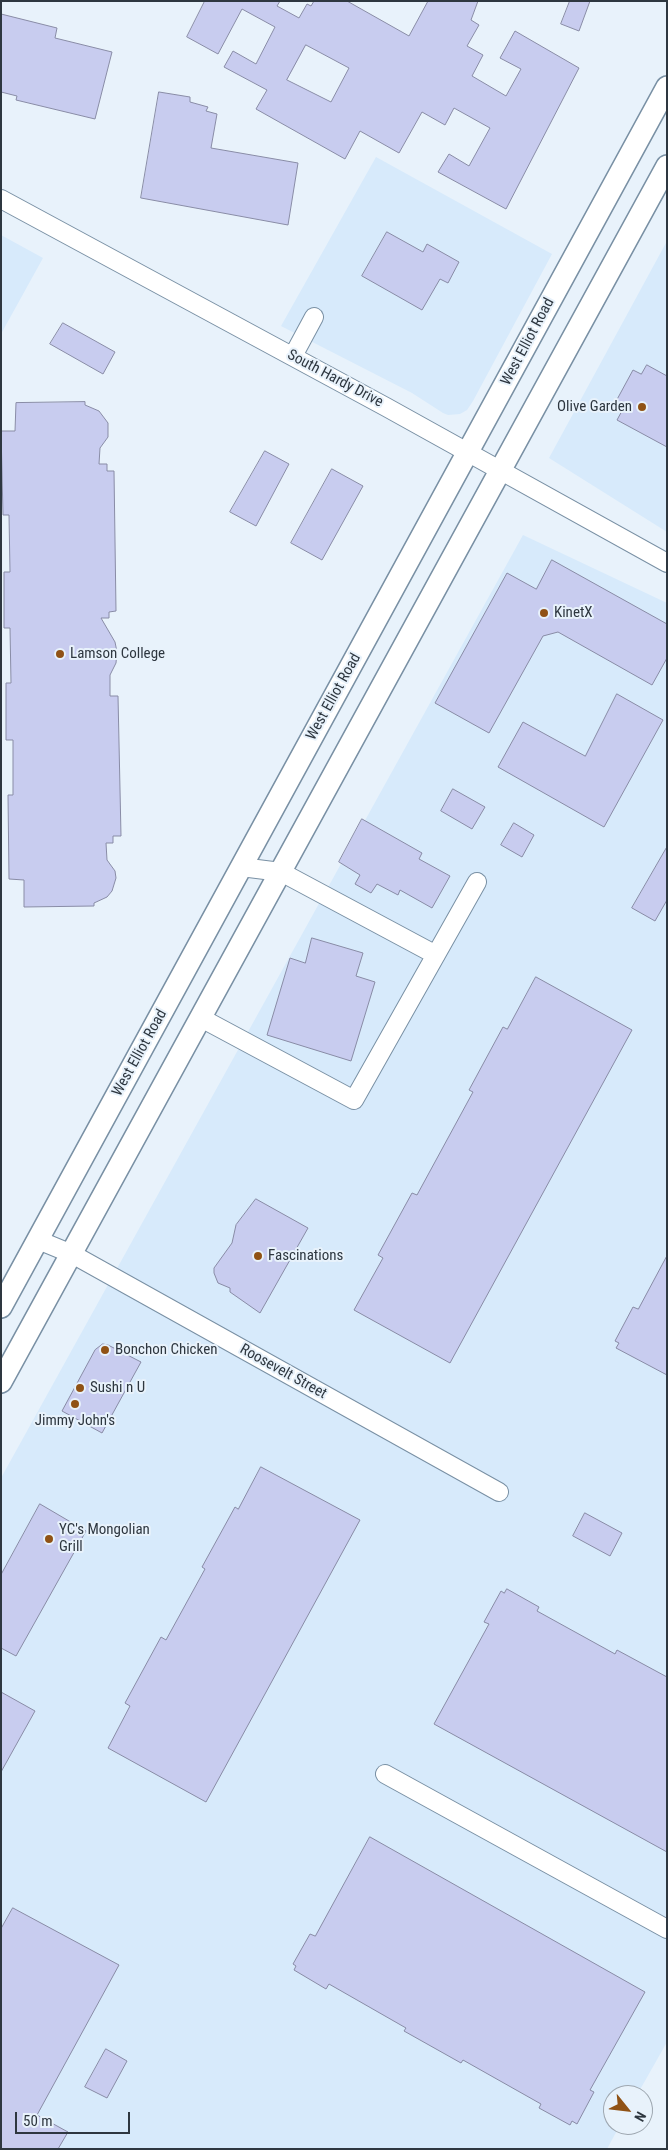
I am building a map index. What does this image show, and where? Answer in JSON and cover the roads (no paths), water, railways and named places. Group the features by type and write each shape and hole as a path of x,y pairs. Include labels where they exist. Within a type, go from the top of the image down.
{"main road":[{"name":"West Elliot Road","path":"1,1307 667,87"},
{"path":"1,1382 667,166"}],"street":[{"name":"South Hardy Drive","path":"1,199 469,452 520,483 667,564"},
{"path":"293,356 314,317"},
{"path":"241,866 281,872 436,955"},
{"path":"201,1018 354,1100 477,882"},
{"name":"Roosevelt Street","path":"38,1240 72,1254 499,1492"},
{"path":"385,1774 667,1929"}],"place":[{"name":"Olive Garden","path":"642,407"},
{"name":"KinetX","path":"544,613"},
{"name":"Lamson College","path":"60,654"},
{"name":"Fascinations","path":"258,1256"},
{"name":"Bonchon Chicken","path":"105,1350"},
{"name":"Sushi n U","path":"80,1388"},
{"name":"Jimmy John's","path":"75,1404"},
{"name":"YC's Mongolian Grill","path":"49,1539"}]}
